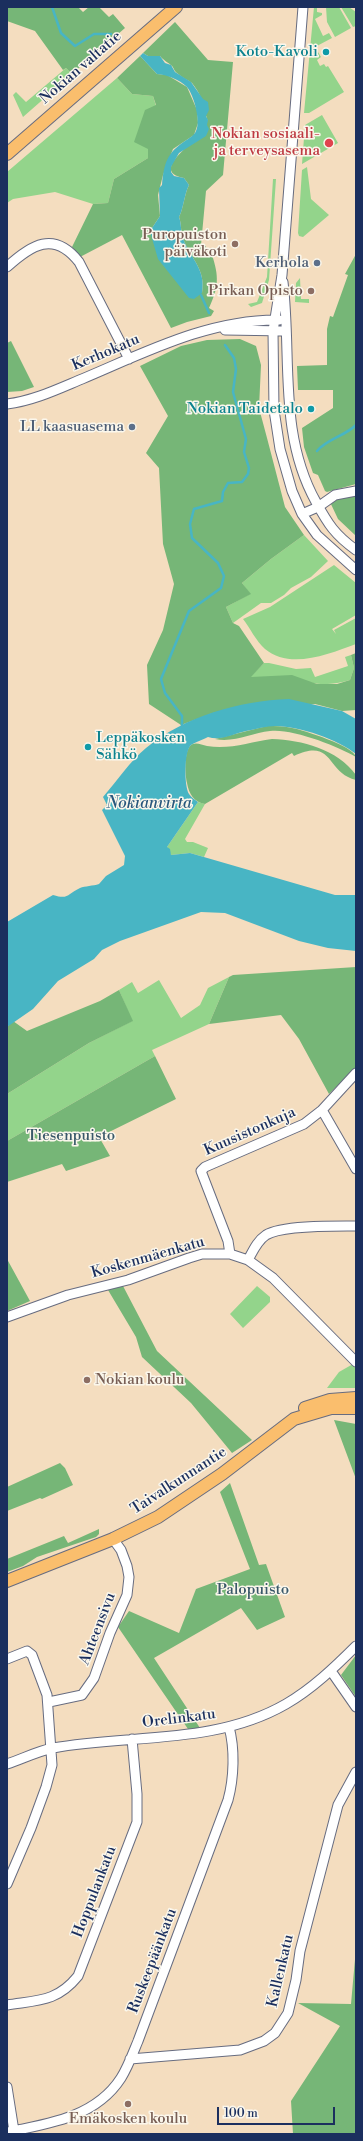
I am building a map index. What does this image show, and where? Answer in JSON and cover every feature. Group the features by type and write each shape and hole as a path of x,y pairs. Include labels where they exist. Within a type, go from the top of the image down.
{"main road":[{"name":"Nokian valtatie","path":"7,154 176,7"},
{"name":"Taivalkunnantie","path":"7,1581 113,1539 168,1511 222,1474 294,1419 301,1411 319,1402 356,1398"},
{"name":"Taivalkunnantie","path":"294,1419 331,1408 356,1408"}],"street":[{"path":"303,7 282,275 272,331 274,410 280,449 292,491 302,514 317,535 356,570"},
{"path":"7,267 24,252 40,244 51,244 68,250 79,262 129,359"},
{"path":"282,275 290,418 294,448 306,484 328,525 356,550"},
{"name":"Kerhokatu","path":"7,404 19,403 45,394 188,335 233,324 285,320"},
{"name":"Kerhokatu","path":"217,329 286,331"},
{"path":"302,514 318,507 335,495 356,491"},
{"name":"Kuusistonkuja","path":"230,1254 228,1241 201,1174 202,1171 205,1167 296,1128 322,1110 356,1073"},
{"path":"322,1110 356,1169"},
{"path":"248,1260 259,1242 266,1235 276,1231 317,1227 356,1226"},
{"name":"Koskenmäenkatu","path":"7,1317 68,1295 128,1280 202,1254 230,1254 248,1260 273,1278 356,1362"},
{"name":"Ahteensivu","path":"49,1702 82,1694 94,1678 110,1633 126,1602 129,1577 127,1566 121,1550 113,1539"},
{"name":"Orelinkatu","path":"7,1764 52,1748 132,1738 192,1734 229,1727 256,1718 287,1704 331,1671 356,1646"},
{"path":"7,1659 27,1651 32,1655 45,1686 49,1702 52,1748 52,1765 46,1787 7,1884"},
{"path":"331,1671 356,1707"},
{"name":"Ruskeepäänkatu","path":"10,2131 69,2118 91,2108 115,2086 130,2059 161,1981 228,1800 232,1781 232,1754 229,1727"},
{"name":"Hoppulankatu","path":"7,2005 57,1995 68,1989 78,1976 137,1822 137,1794 132,1738"},
{"name":"Kallenkatu","path":"130,2059 240,2050 264,2041 275,2033 288,2013 296,1980 300,1951 338,1806 356,1772"},
{"path":"7,2087 10,2131"}],"green space":[{"path":"7,7 78,7 83,12 89,7 99,7 109,17 113,14 125,28 72,74 66,68 63,70 35,31 7,21"},
{"path":"314,7 317,7 317,12 322,13 322,15 315,19 323,36 329,33 332,38 315,47 321,57 317,60 320,66 324,64 326,67 328,66 344,92 309,113 304,113"},
{"path":"326,7 339,7 351,28 335,37 327,22"},
{"path":"341,7 349,7 356,12 356,26 353,27"},
{"path":"175,22 208,60 233,62 223,175 206,191 201,245 206,246 205,250 212,255 216,269 217,282 215,294 209,308 214,311 211,316 171,328 122,235 80,257 72,247 93,204 108,203 114,179 148,158 148,149 134,142 145,110 156,105 153,96 132,94 117,78 140,56 157,74 167,75 187,87 197,110 198,123 194,135 173,149 163,175 158,195 160,216 152,228 202,293 203,285 200,271 184,241 179,217 189,185 184,178 174,174 171,168 180,153 204,129 207,119 201,97 192,83 175,71 172,66 160,56 148,56 143,53"},
{"path":"66,68 72,74 23,117 13,95 16,92 26,102"},
{"path":"117,78 132,94 153,96 156,106 148,158 114,179 108,203 93,204 55,192 13,199 7,203 7,172"},
{"path":"322,115 338,143 302,164 305,125"},
{"path":"307,167 311,199 329,215 303,237 299,236 298,233 302,170"},
{"path":"273,179 276,179 269,280 262,303 251,307 248,304 257,302 267,277"},
{"path":"356,254 356,484 327,492 325,491 318,475 313,473 304,447 302,428 333,408 333,390 298,390 297,366 327,365 327,329 330,316 333,317 348,275 345,274"},
{"path":"300,278 301,299 309,299 309,303 295,302 296,283"},
{"path":"240,339 256,346 261,365 259,408 285,507 304,535 271,559 242,583 251,594 226,607 233,623 239,626 264,663 251,677 292,675 317,684 337,684 350,680 354,668 351,655 356,653 356,710 342,711 315,704 213,713 181,725 149,704 147,665 163,630 174,584 163,544 159,468 146,453 168,416 140,366 181,346 207,340"},
{"path":"11,341 34,387 22,391 7,392 7,343"},
{"path":"356,494 356,536 338,519 330,502"},
{"path":"304,535 328,561 311,577 291,588 284,595 271,603 261,603 233,623 226,607 250,594 242,583 271,559"},
{"path":"334,565 356,583 356,615 332,629 336,634 334,630 356,618 356,644 322,656 298,659 275,655 265,649 243,619 270,607"},
{"path":"351,655 354,668 350,680 340,683 319,684 250,677 264,663 269,663 296,669 311,668 315,677 348,666 345,657"},
{"path":"267,726 289,727 317,735 347,748 356,757 338,748 290,732 270,731 229,740 215,739"},
{"path":"272,739 295,741 329,752 348,766 356,775 356,780 339,771 323,753 307,751 294,756 292,753 205,804 193,797 188,787 185,769 187,753 190,746 196,744 223,747"},
{"path":"198,802 205,804 185,839 187,842 193,842 208,848 204,857 190,853 171,855 167,847"},
{"path":"356,967 356,1067 329,1094 299,1039 281,1015 209,1024 229,977 233,975"},
{"path":"229,977 209,1024 152,1050 155,1056 7,1141 7,1094 89,1043 132,1021 119,990 132,982 138,993 159,980 181,1018 200,1005 208,988"},
{"path":"119,990 133,1021 89,1043 7,1094 7,1027 13,1021 27,1031 100,1001"},
{"name":"Tiesenpuisto","path":"155,1056 176,1099 99,1137 110,1156 66,1171 62,1164 7,1182 7,1141"},
{"path":"7,1259 30,1301 7,1311"},
{"path":"123,1286 157,1351 252,1440 232,1453 191,1403 142,1357 136,1337 108,1290"},
{"path":"257,1286 270,1297 270,1302 243,1328 230,1314"},
{"path":"353,1364 356,1368 356,1388 327,1388 339,1372"},
{"path":"334,1420 356,1424 356,1479"},
{"path":"60,1463 65,1468 73,1485 42,1499 40,1498 7,1511 7,1487"},
{"name":"Palopuisto","path":"230,1483 259,1565 266,1564 285,1617 257,1630 241,1608 154,1658 200,1728 188,1729 118,1627 129,1611 179,1633 196,1589 250,1569 220,1492"},
{"path":"99,1529 99,1534 96,1537 37,1557 23,1566 7,1572 7,1559 64,1536 68,1543"},
{"path":"356,1655 356,1697 341,1675"},
{"path":"356,1948 356,2134 293,2134 291,2101 340,2026 298,2003 351,2004"}],"water":[{"path":"143,53 148,56 160,56 165,63 171,65 175,72 191,82 203,99 208,102 209,110 206,116 209,129 206,136 179,153 171,167 171,172 174,176 184,178 189,185 179,217 184,241 198,266 202,278 202,293 194,299 189,298 158,259 151,235 152,228 160,216 159,188 162,185 165,165 170,154 195,133 198,121 196,109 190,91 187,87 173,78 157,74 140,56"},
{"name":"Nokianvirta","path":"289,699 342,711 356,719 356,754 340,744 307,731 296,728 276,726 246,731 222,738 208,737 195,743 191,745 187,754 186,784 189,794 198,802 167,847 170,849 171,855 190,853 335,895 356,895 356,951 328,948 299,941 225,913 201,912 120,941 102,950 94,959 58,981 33,1009 7,1027 7,922 53,895 65,897 80,888 99,884 106,876 124,865 125,856 102,810 107,805 103,797 129,765 140,753 161,737 195,719 232,707 270,700"}],"waterway":[{"path":"52,7 61,33 75,46 94,34 111,34"},
{"path":"201,295 209,313"},
{"path":"182,727 182,716 165,693 161,679 189,611 221,588 224,576 218,563 192,538 190,524 194,509 222,501 223,492 228,483 242,482 248,474 249,468 244,452 246,439 233,392 236,369 234,358 225,345"},
{"path":"317,451 326,443 347,432 356,425"}],"place":[{"name":"Koto-Kavoli","path":"326,52"},
{"name":"Nokian sosiaali- ja terveysasema","path":"329,143"},
{"name":"Puropuiston päiväkoti","path":"235,244"},
{"name":"Kerhola","path":"317,263"},
{"name":"Pirkan Opisto","path":"311,291"},
{"name":"Nokian Taidetalo","path":"311,409"},
{"name":"LL kaasuasema","path":"132,427"},
{"name":"Leppäkosken Sähkö","path":"88,747"},
{"name":"Nokian koulu","path":"87,1380"},
{"name":"Emäkosken koulu","path":"128,2104"}]}
